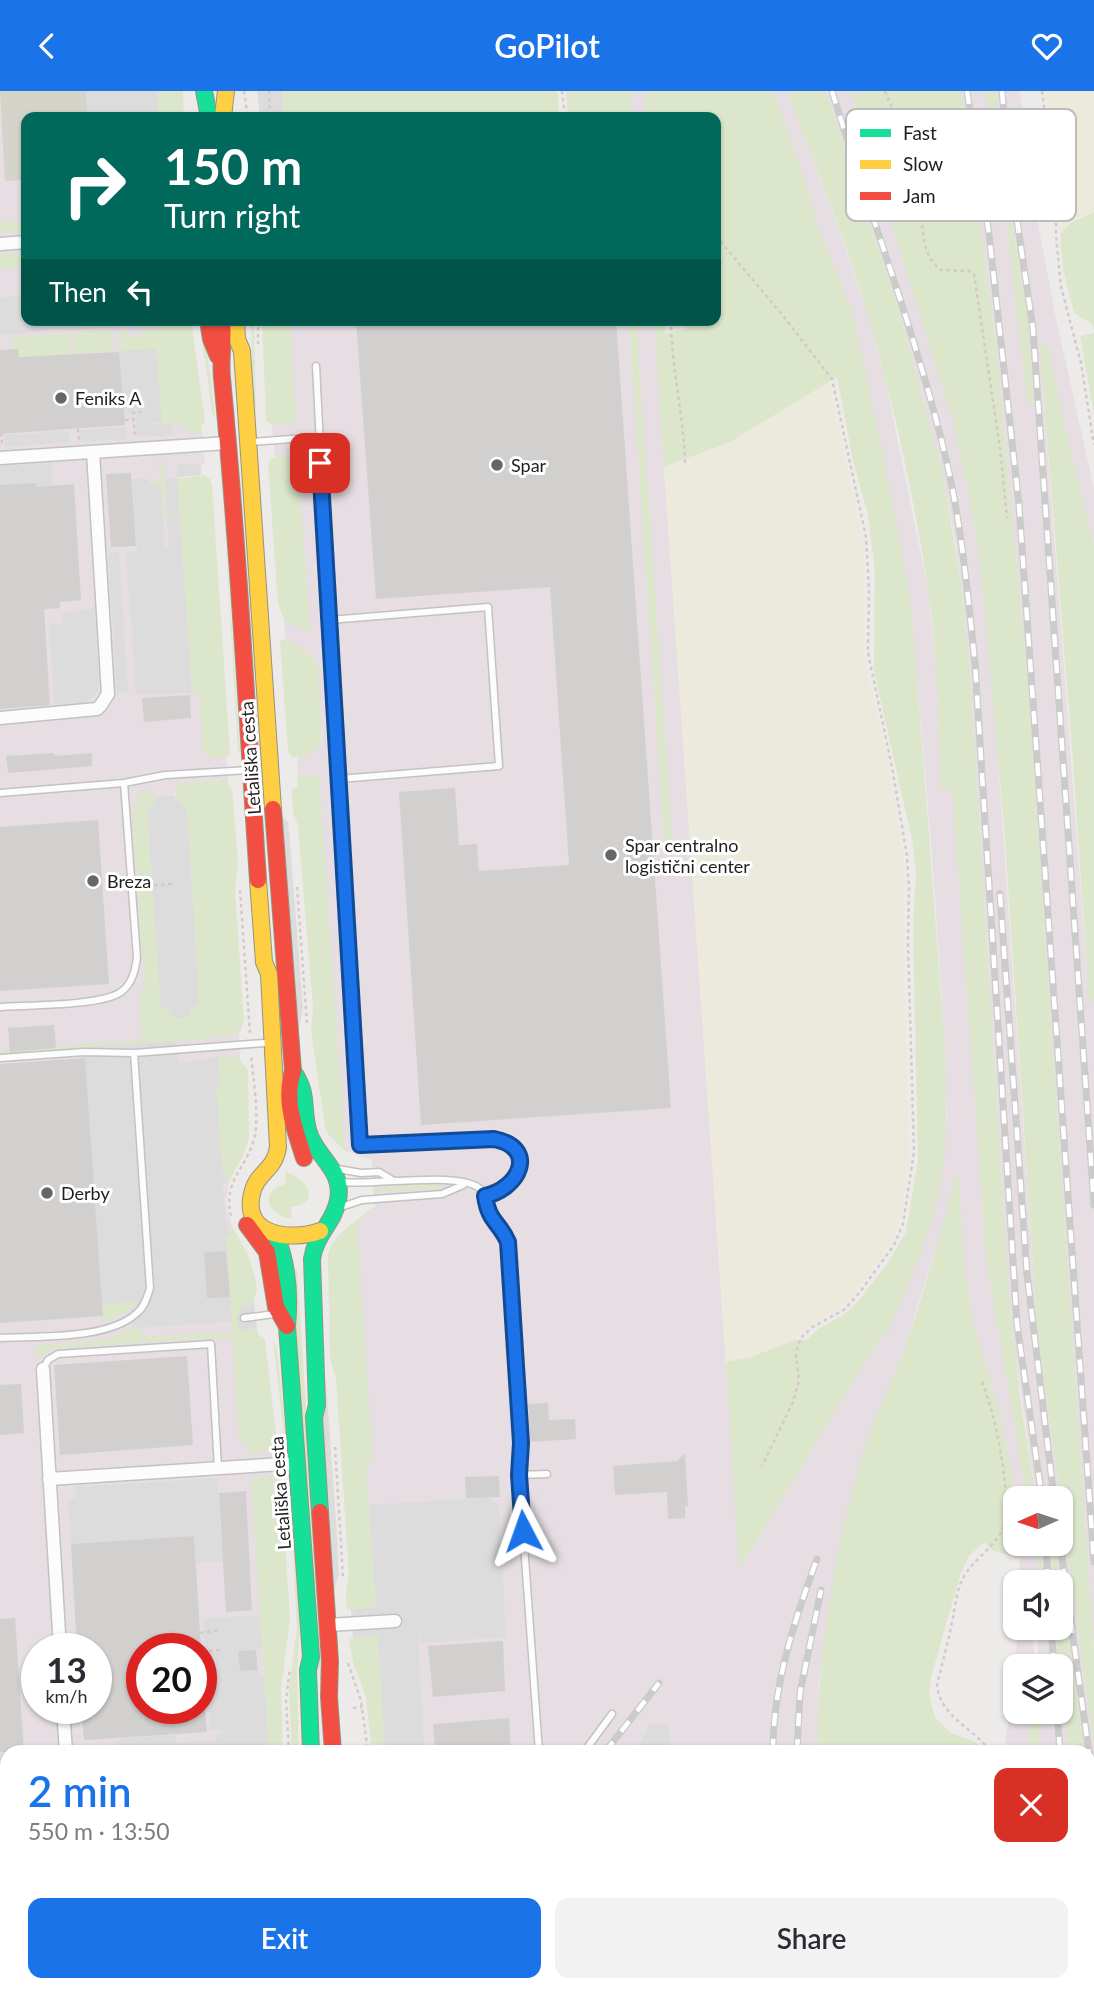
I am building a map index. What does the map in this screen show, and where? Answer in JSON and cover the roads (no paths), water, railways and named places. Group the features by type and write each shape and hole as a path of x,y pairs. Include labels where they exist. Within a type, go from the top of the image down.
{"main road":[{"path":"224,112 226,94"},
{"path":"226,94 235,112"},
{"name":"Letališka cesta","path":"209,326 220,360"},
{"name":"Letališka cesta","path":"223,326 224,337 220,360 264,962 269,974 278,1131 274,1163 253,1188 251,1201 258,1222 276,1236 285,1261 290,1304 283,1319"},
{"name":"Letališka cesta","path":"236,326 237,339 242,351 293,1071 288,1087 292,1120 304,1158 332,1175"},
{"name":"Letališka cesta","path":"242,351 247,338 246,326"},
{"name":"Letališka cesta","path":"264,962 260,975 268,1132 260,1160 243,1179 240,1206 245,1223 267,1252 276,1307 283,1319 298,1463 311,1657 308,1670 313,1745"},
{"name":"Letališka cesta","path":"293,1071 302,1085 310,1137 332,1175"},
{"path":"260,1160 277,1155 304,1158"},
{"path":"332,1175 339,1197 336,1210 314,1241 312,1259 317,1405 314,1417 328,1625 328,1697 332,1745"},
{"path":"314,1417 310,1407 308,1380 301,1237 308,1224 324,1207 332,1175"},
{"path":"276,1236 301,1237 320,1231"},
{"path":"330,1661 339,1695 346,1745"}],"street":[{"path":"0,244 21,242"},
{"path":"0,458 228,443"},
{"path":"0,717 97,709 107,694 93,452"},
{"path":"43,1369 59,1633"},
{"path":"49,1479 298,1463"},
{"path":"328,1625 395,1621"},
{"path":"64,1724 66,1745"}],"lane":[{"path":"316,366 360,1145 503,1140 514,1147 519,1155 521,1163 518,1174 498,1193 485,1196"},
{"path":"248,442 319,437"},
{"path":"329,620 488,607 499,766 338,779"},
{"path":"0,793 124,783 165,775 251,770"},
{"path":"0,1007 100,1000 123,991 132,980 137,958 124,783"},
{"path":"0,1058 84,1052 134,1053 264,1043"},
{"path":"0,1338 103,1331 131,1317 144,1305 150,1288 134,1053"},
{"path":"332,1175 342,1171 379,1172 395,1182"},
{"path":"332,1175 361,1184 442,1179 475,1185 485,1196 489,1216 503,1231 508,1242 521,1443 519,1475 538,1745"},
{"path":"336,1210 362,1200 442,1194 465,1184"},
{"path":"244,1318 283,1319"},
{"path":"43,1369 48,1360 58,1354 211,1344 218,1468"},
{"path":"519,1475 547,1473"},
{"path":"589,1745 612,1714"}],"railway":[{"path":"832,91 846,134"},
{"path":"967,91 970,109"},
{"path":"1002,91 1004,109"},
{"path":"874,221 935,416 961,538 975,664 1017,1324 1040,1486"},
{"path":"987,221 1019,505 1094,1562"},
{"path":"1017,221 1033,329 1094,1205"},
{"path":"1000,894 1027,1274 1053,1486"},
{"path":"1047,1556 1047,1570"},
{"path":"1062,1556 1088,1745"},
{"path":"773,1745 777,1702 786,1654 817,1559"},
{"path":"797,1745 800,1693 821,1590"},
{"path":"1052,1640 1053,1654"},
{"path":"610,1745 659,1683"},
{"path":"1058,1724 1059,1745"}],"place":[{"name":"Feniks A","path":"61,398"},
{"name":"Spar","path":"497,465"},
{"name":"Spar centralno logistični center","path":"611,855"},
{"name":"Breza","path":"93,881"},
{"name":"Derby","path":"47,1193"}]}
